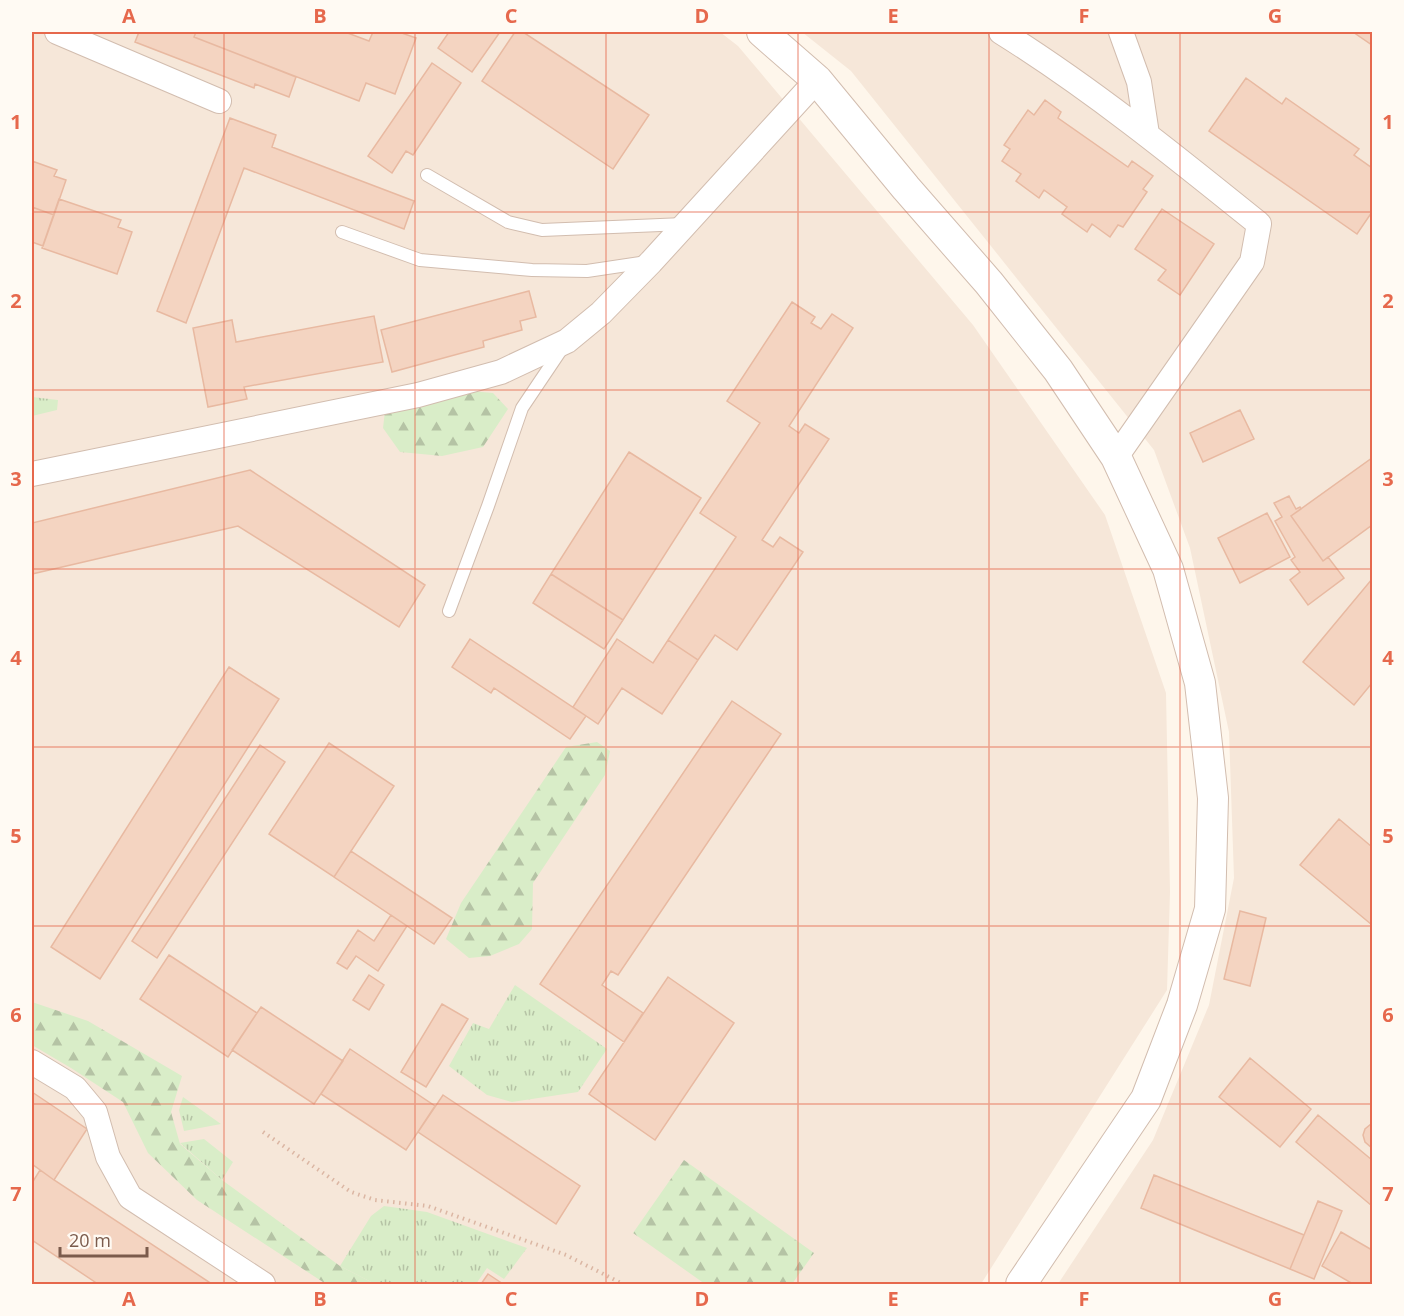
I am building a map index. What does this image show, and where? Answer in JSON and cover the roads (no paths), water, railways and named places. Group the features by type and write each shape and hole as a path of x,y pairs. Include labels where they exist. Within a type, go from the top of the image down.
{"street":[{"path":"57,32 102,40 219,101"},
{"path":"762,32 817,80 906,188 989,283 1058,370 1116,457 1168,569 1200,683 1213,798 1210,909 1182,1005 1146,1099 1021,1284"},
{"path":"1001,32 1029,49 1147,134 1259,224 1252,262 1116,457"},
{"path":"1121,32 1139,82 1147,134"},
{"path":"32,474 418,396 501,372 567,341 601,314 651,262 817,80"},
{"path":"32,1062 75,1088 95,1112 108,1157 130,1197 263,1284"}],"lane":[{"path":"427,175 508,222 542,230 686,224"},
{"path":"342,232 420,260 532,270 587,272 651,262"},
{"path":"448,611 522,408 567,341"}]}
